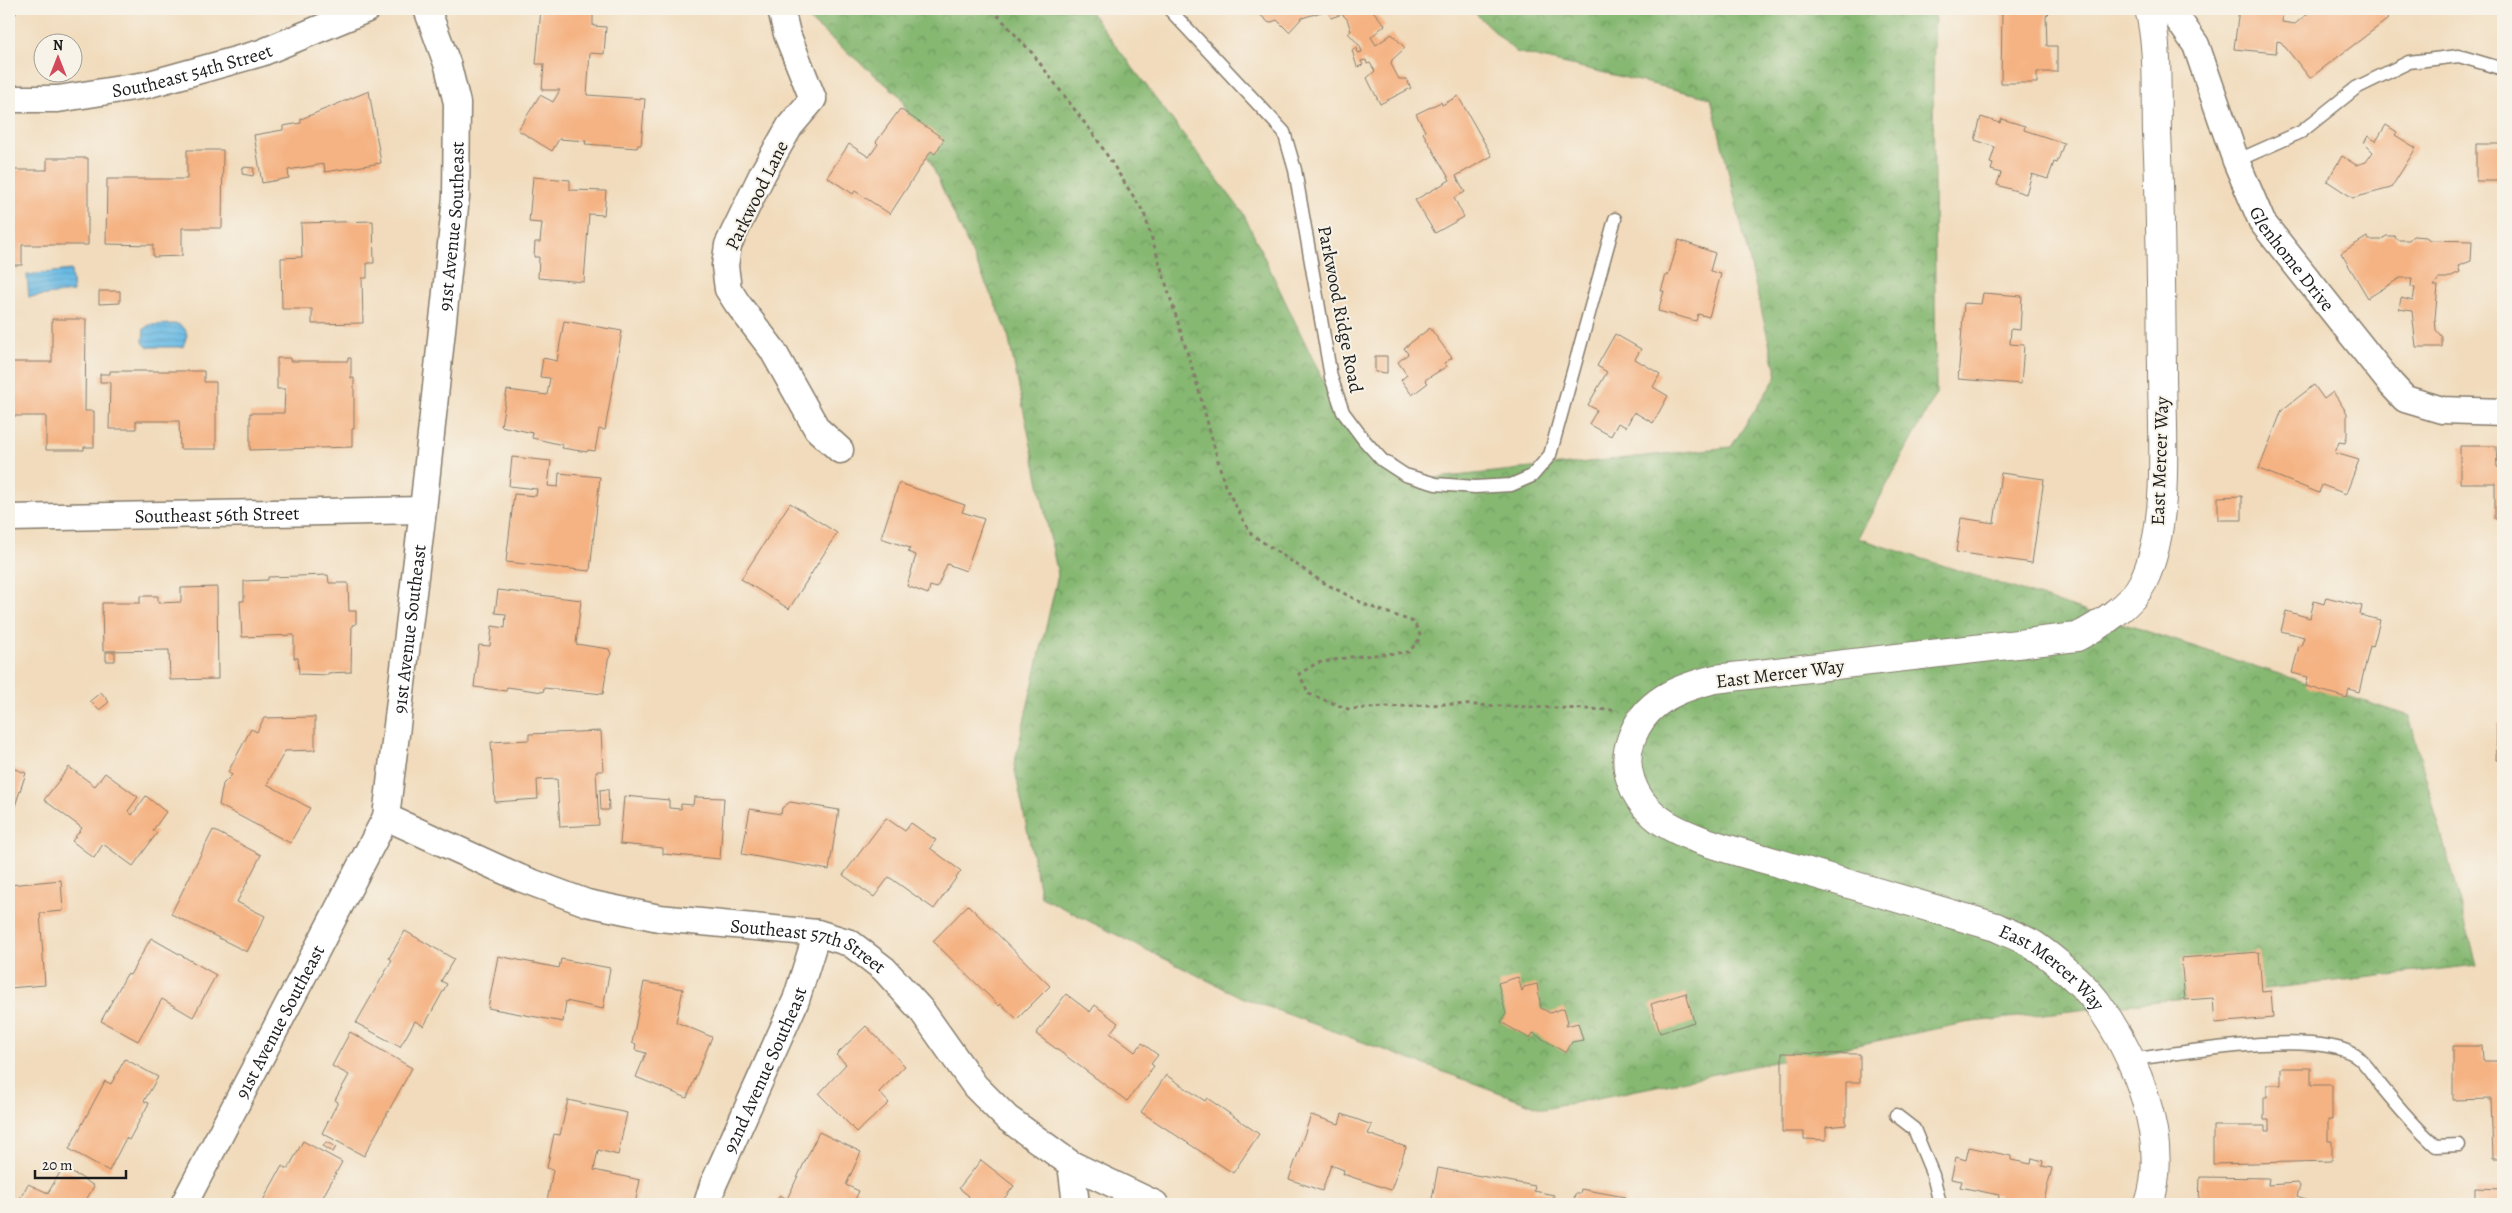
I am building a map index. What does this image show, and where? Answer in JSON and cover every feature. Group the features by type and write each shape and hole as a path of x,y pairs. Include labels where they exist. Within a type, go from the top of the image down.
{"street":[{"name":"Southeast 54th Street","path":"9,99 58,99 146,85 261,53 367,9"},
{"name":"91st Avenue Southeast","path":"184,1204 386,817 424,510 456,197 457,103 448,66 428,9"},
{"name":"Parkwood Lane","path":"781,9 788,34 813,99 790,126 762,173 728,245 726,274 728,289 736,303 772,349 817,429 840,450"},
{"name":"East Mercer Way","path":"2149,9 2153,47 2160,192 2163,486 2156,544 2143,583 2125,604 2100,626 2077,637 1715,679 1685,686 1664,698 1645,714 1634,730 1628,748 1629,774 1638,798 1655,816 1680,832 1737,851 1996,927 2034,945 2066,972 2095,1000 2130,1060 2142,1086 2154,1127 2155,1166 2149,1204"},
{"name":"Glenhome Drive","path":"2171,9 2196,45 2219,106 2236,161 2262,222 2385,377 2405,399 2442,410 2503,412"},
{"name":"Southeast 56th Street","path":"9,518 424,510"},
{"name":"Southeast 57th Street","path":"386,817 520,878 587,903 659,918 816,933 850,943 884,969 922,1011 975,1086 1007,1118 1071,1164 1155,1204"},
{"name":"92nd Avenue Southeast","path":"707,1204 713,1185 796,1000 816,933"},
{"path":"1071,1164 1076,1204"}],"lane":[{"name":"Parkwood Ridge Road","path":"1169,9 1284,132 1296,170 1331,377 1343,412 1382,460 1405,475 1436,484 1475,487 1512,485 1532,476 1550,455 1615,219"},
{"path":"2236,161 2301,132 2356,88 2410,62 2459,56 2503,69"},
{"path":"2130,1060 2219,1047 2318,1043 2342,1049 2357,1056 2401,1110 2436,1146 2459,1145"},
{"path":"1896,1115 1914,1129 1933,1175 1940,1204"}],"path":[{"path":"992,9 1032,53 1090,130 1144,213 1197,384 1225,486 1251,534 1319,580 1366,605 1414,622 1421,637 1409,652 1351,657 1317,663 1299,674 1309,694 1348,709 1447,704 1624,710 1645,714"}],"green space":[{"path":"796,9 1088,9 1243,213 1340,416 1418,480 1731,447 1777,376 1711,98 1516,52 1471,9 1935,9 1933,82 1936,394 1858,538 2409,716 2477,965 1964,1023 1544,1109 1241,997 1041,897 1014,765 1058,575 1007,330 900,96"}],"water":[{"path":"71,270 73,292 29,297 27,275"},
{"path":"178,324 185,329 187,335 183,347 147,347 143,342 144,329 149,325"}],"building":[{"path":"9,9 16,9 16,14 9,14"},
{"path":"541,9 593,10 593,26 606,27 604,54 590,53 587,95 645,99 641,145 638,145 637,148 585,144 586,141 559,139 552,151 518,130 540,95 553,102 560,90 542,90 544,64 536,64"},
{"path":"1254,9 1375,9 1373,11 1385,25 1371,37 1376,45 1392,34 1405,48 1392,60 1391,64 1399,79 1406,79 1411,88 1380,104 1367,78 1375,71 1370,63 1367,64 1366,60 1361,61 1363,65 1357,67 1352,50 1357,48 1358,53 1362,52 1360,46 1348,33 1351,31 1347,19 1342,14 1331,18 1328,10 1302,18 1289,32 1277,20 1269,23"},
{"path":"1998,9 2053,9 2046,16 2047,46 2057,46 2057,72 2037,72 2037,83 2001,83 2002,10"},
{"path":"2239,9 2283,9 2282,22 2295,24 2313,9 2379,9 2388,19 2310,78 2281,42 2277,41 2276,53 2234,49"},
{"path":"369,91 381,163 325,172 324,164 288,170 289,178 262,183 254,135 283,130 283,126 301,123 301,119"},
{"path":"1458,96 1492,156 1456,176 1465,192 1454,198 1464,217 1435,233 1415,200 1450,180 1423,133 1425,131 1416,114 1441,102 1442,105"},
{"path":"900,109 944,139 935,154 931,151 890,214 855,191 853,194 827,177 849,144 869,157 878,144 876,142"},
{"path":"1981,117 2000,123 2002,119 2025,126 2024,130 2064,143 2057,163 2054,162 2048,179 2032,174 2026,194 1997,185 2001,173 1991,170 1993,164 1990,163 1995,147 1975,140"},
{"path":"2386,125 2397,132 2395,135 2416,148 2391,188 2353,198 2327,181 2342,156 2356,165 2366,162 2373,152 2364,143 2368,136 2376,141"},
{"path":"2476,144 2503,144 2503,181 2476,181"},
{"path":"187,150 223,150 222,228 182,228 182,256 153,257 153,245 106,244 107,179 187,179"},
{"path":"47,158 88,158 88,245 22,245 22,265 9,265 9,184 13,184 13,170 47,170"},
{"path":"243,167 254,168 253,176 242,174"},
{"path":"533,177 570,180 570,190 606,191 604,215 589,214 584,282 538,278 539,257 534,257 535,242 540,242 542,223 529,222"},
{"path":"373,221 374,263 367,263 367,278 362,278 363,323 312,324 312,309 282,309 281,258 302,257 301,223"},
{"path":"2386,236 2394,236 2397,240 2409,240 2413,236 2426,237 2430,240 2472,241 2471,261 2458,266 2460,272 2447,278 2439,278 2434,286 2438,286 2435,318 2436,330 2442,337 2442,347 2416,347 2412,311 2399,309 2401,298 2413,301 2415,288 2411,287 2412,278 2400,278 2368,298 2341,253 2367,237 2369,240 2382,240"},
{"path":"1679,240 1715,253 1710,271 1721,274 1709,317 1698,314 1696,321 1658,311 1664,291 1661,291 1666,275 1668,276"},
{"path":"99,291 120,291 120,303 99,304"},
{"path":"1983,293 2022,296 2020,330 2011,329 2010,344 2024,345 2021,384 1958,379 1964,303 1981,304"},
{"path":"52,319 86,319 85,411 94,411 94,447 84,447 84,450 46,450 46,416 9,416 9,362 52,362"},
{"path":"564,321 622,331 605,430 599,429 595,451 588,450 587,452 562,448 563,445 532,438 533,433 501,426 507,390 547,395 550,378 540,377 543,358 557,361"},
{"path":"1430,328 1452,358 1444,363 1447,366 1425,380 1428,383 1412,395 1401,380 1407,375 1398,362 1408,354 1404,348"},
{"path":"1615,334 1641,349 1635,359 1660,374 1653,387 1668,396 1653,423 1634,412 1626,427 1618,423 1611,436 1589,424 1597,410 1588,405 1607,372 1597,366"},
{"path":"1375,356 1387,356 1387,373 1375,372"},
{"path":"277,358 290,358 290,361 348,361 348,358 351,358 351,378 354,378 352,447 250,450 250,413 284,413 285,389 277,389"},
{"path":"110,371 204,371 204,382 216,382 216,449 180,449 179,421 136,421 136,429 109,429 110,382 100,382 100,374 110,374"},
{"path":"2314,385 2324,399 2333,392 2347,413 2347,436 2345,443 2339,442 2335,453 2359,460 2346,494 2322,485 2319,493 2259,469 2282,410"},
{"path":"2460,446 2496,446 2497,467 2503,468 2503,519 2495,519 2495,483 2460,483"},
{"path":"512,457 551,461 548,486 558,487 559,473 600,477 590,571 506,562 514,494 536,496 537,489 509,486"},
{"path":"2001,473 2044,479 2032,563 1956,552 1961,518 1994,523"},
{"path":"899,483 965,505 962,512 984,519 966,571 947,564 937,588 930,586 928,594 907,586 916,555 908,552 910,548 881,538"},
{"path":"2242,496 2242,520 2218,520 2218,497"},
{"path":"790,503 837,533 789,609 741,579"},
{"path":"328,575 329,583 348,583 349,611 356,611 356,624 352,625 351,672 328,673 328,675 299,674 298,658 294,658 294,635 242,637 240,601 244,601 244,581 268,580 268,577"},
{"path":"217,587 218,679 170,680 169,650 103,651 102,603 140,603 140,596 158,596 158,603 181,602 181,588"},
{"path":"498,590 581,600 576,644 609,649 611,654 608,660 603,694 544,688 543,692 507,687 506,691 474,687 479,645 490,646 492,626 505,628 506,614 495,613"},
{"path":"2326,597 2362,606 2360,615 2380,620 2373,647 2370,646 2359,692 2349,689 2347,698 2306,686 2308,677 2292,673 2299,646 2301,646 2304,637 2281,631 2286,611 2310,618 2314,601 2324,604"},
{"path":"2503,628 2503,651 2502,651 2498,629"},
{"path":"106,652 115,652 115,661 106,661"},
{"path":"101,692 109,702 99,710 90,701"},
{"path":"315,717 315,750 285,751 267,784 310,808 290,843 219,805 223,784 232,775 228,772 251,729 257,732 264,718"},
{"path":"2497,723 2503,723 2503,760 2496,760"},
{"path":"601,731 603,771 596,771 599,825 560,827 557,779 537,780 538,799 495,802 491,742 529,740 529,734"},
{"path":"9,767 26,773 15,806 9,804"},
{"path":"69,767 95,786 105,773 138,797 128,811 132,815 146,796 166,812 153,830 157,833 133,866 103,844 94,858 72,841 82,828 44,800"},
{"path":"608,789 609,810 601,810 600,790"},
{"path":"624,796 669,800 669,808 681,809 681,804 693,805 694,797 724,798 720,859 663,854 663,848 620,844"},
{"path":"790,802 839,810 829,870 742,854 750,809 781,814 782,808"},
{"path":"886,818 905,831 911,823 936,840 930,848 961,871 934,909 889,877 874,897 843,875"},
{"path":"213,830 261,855 237,902 265,916 247,952 171,914"},
{"path":"61,880 63,911 40,913 45,985 9,988 9,885"},
{"path":"968,905 1050,986 1017,1019 1001,1004 999,1006 933,941"},
{"path":"405,931 454,959 441,981 447,984 424,1026 415,1021 400,1047 356,1023 392,960 389,958"},
{"path":"151,938 216,975 193,1017 162,999 138,1041 101,1021 127,974 130,975"},
{"path":"2259,952 2262,992 2271,991 2273,1018 2215,1023 2213,998 2185,1000 2181,958"},
{"path":"498,956 559,968 561,959 610,968 603,1009 566,1001 563,1022 488,1008"},
{"path":"1518,977 1522,991 1524,987 1537,984 1541,1008 1550,1013 1564,1008 1568,1022 1566,1026 1578,1023 1583,1040 1572,1042 1566,1053 1533,1033 1530,1039 1501,1022 1506,1014 1498,983"},
{"path":"644,982 683,989 676,1022 712,1037 687,1098 636,1077 646,1053 635,1050 636,1044 632,1043"},
{"path":"1686,993 1694,1022 1660,1033 1651,1004"},
{"path":"1066,994 1090,1012 1095,1005 1118,1023 1110,1033 1135,1052 1142,1043 1158,1055 1151,1064 1154,1066 1127,1101 1036,1034"},
{"path":"866,1026 905,1066 879,1092 889,1103 857,1132 819,1094 846,1064 836,1055"},
{"path":"350,1032 412,1068 364,1156 322,1133 338,1102 335,1100 349,1075 332,1066"},
{"path":"2453,1046 2482,1046 2483,1061 2503,1061 2503,1158 2493,1158 2491,1099 2453,1100"},
{"path":"1782,1053 1860,1054 1860,1082 1846,1082 1846,1125 1826,1127 1826,1140 1804,1139 1804,1132 1782,1132"},
{"path":"125,1059 158,1077 144,1101 149,1103 129,1140 126,1138 109,1171 69,1149 105,1081 111,1084"},
{"path":"2281,1068 2311,1068 2311,1085 2332,1085 2332,1120 2328,1120 2328,1141 2332,1141 2332,1161 2213,1164 2213,1126 2265,1126 2265,1131 2269,1131 2269,1120 2264,1120 2264,1097 2267,1097 2267,1085 2281,1085"},
{"path":"1166,1075 1205,1101 1207,1098 1259,1134 1233,1173 1141,1112"},
{"path":"568,1100 627,1113 618,1155 598,1150 594,1170 640,1180 635,1204 562,1204 547,1201 553,1170 547,1168 554,1134 560,1135"},
{"path":"1342,1114 1372,1125 1368,1134 1406,1147 1391,1190 1343,1174 1344,1170 1331,1165 1322,1191 1289,1179 1311,1115 1339,1124"},
{"path":"819,1132 861,1152 846,1185 859,1191 853,1204 775,1204 780,1195 787,1199"},
{"path":"303,1141 342,1162 319,1204 261,1204 282,1166 288,1169"},
{"path":"326,1142 336,1147 333,1152 323,1146"},
{"path":"1969,1147 2011,1156 2011,1160 2031,1164 2032,1158 2043,1161 2042,1166 2052,1168 2043,1204 1998,1203 1999,1195 1960,1187 1962,1181 1951,1179 1956,1157 1966,1160"},
{"path":"981,1160 1014,1186 1000,1204 963,1204 969,1196 959,1188"},
{"path":"1438,1168 1535,1186 1534,1191 1554,1195 1552,1204 1431,1204"},
{"path":"62,1169 79,1176 94,1186 84,1204 17,1204 28,1184 48,1193"},
{"path":"2200,1177 2269,1178 2268,1185 2298,1183 2300,1186 2297,1196 2305,1199 2305,1204 2199,1204"},
{"path":"2475,1188 2503,1189 2503,1204 2475,1204"},
{"path":"1581,1189 1625,1197 1624,1204 1573,1204 1575,1194 1580,1194"}]}
